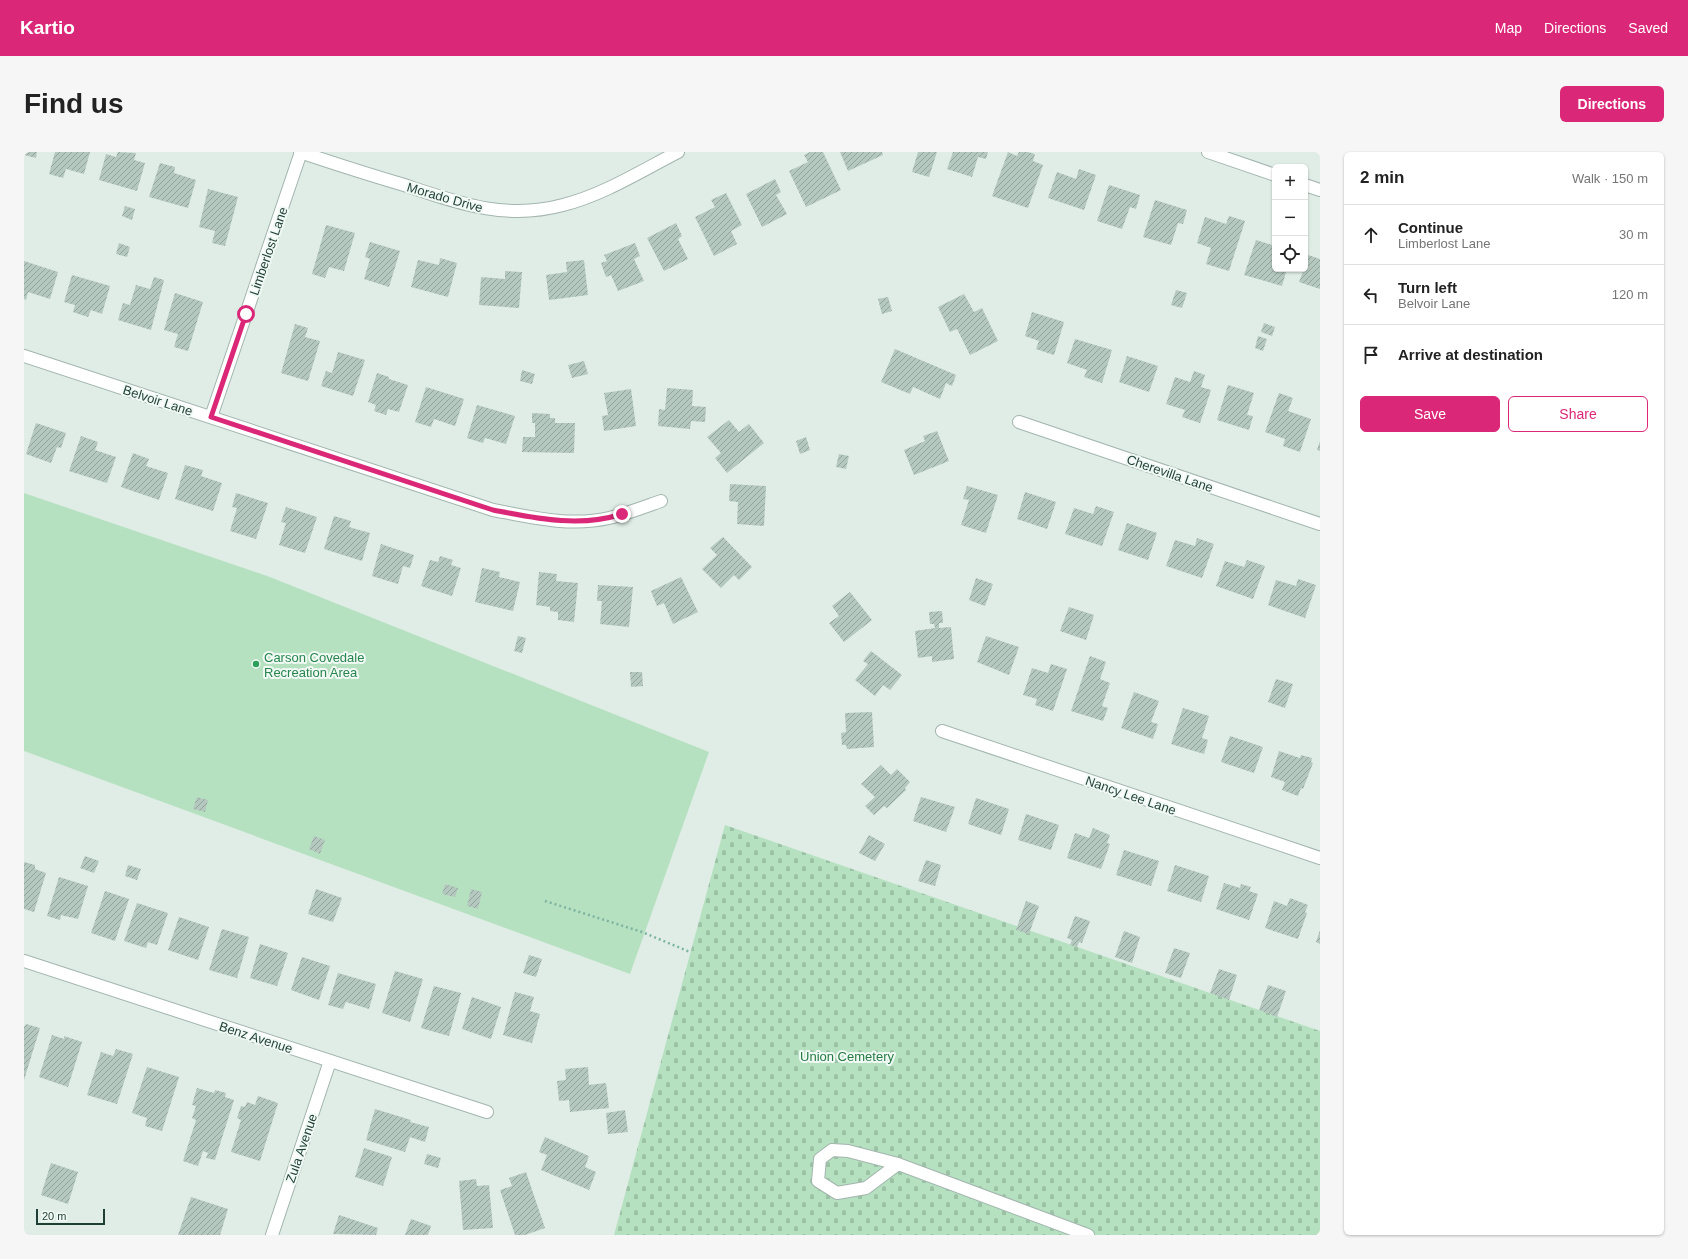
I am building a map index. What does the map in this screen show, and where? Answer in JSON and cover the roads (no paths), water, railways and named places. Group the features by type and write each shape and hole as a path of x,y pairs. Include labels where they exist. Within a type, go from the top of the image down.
{"street":[{"name":"Morado Drive","path":"300,152 471,207 506,212 531,211 562,206 593,195 678,152"},
{"name":"Limberlost Lane","path":"211,417 300,152"},
{"path":"1208,152 1272,174"},
{"path":"1308,186 1320,190"},
{"name":"Belvoir Lane","path":"24,356 493,510 537,519 572,522 608,518 661,501"},
{"name":"Cherevilla Lane","path":"1019,422 1320,524"},
{"name":"Nancy Lee Lane","path":"942,731 1320,858"},
{"name":"Benz Avenue","path":"24,961 330,1062 488,1112"},
{"name":"Zula Avenue","path":"272,1235 330,1062"},
{"path":"898,1164 866,1188 836,1192 818,1182 820,1159 832,1150 848,1151 898,1164 1088,1235"}],"place":[{"name":"Carson Covedale Recreation Area","path":"256,664"}],"park label":[{"name":"Union Cemetery","path":"847,1056"}]}
